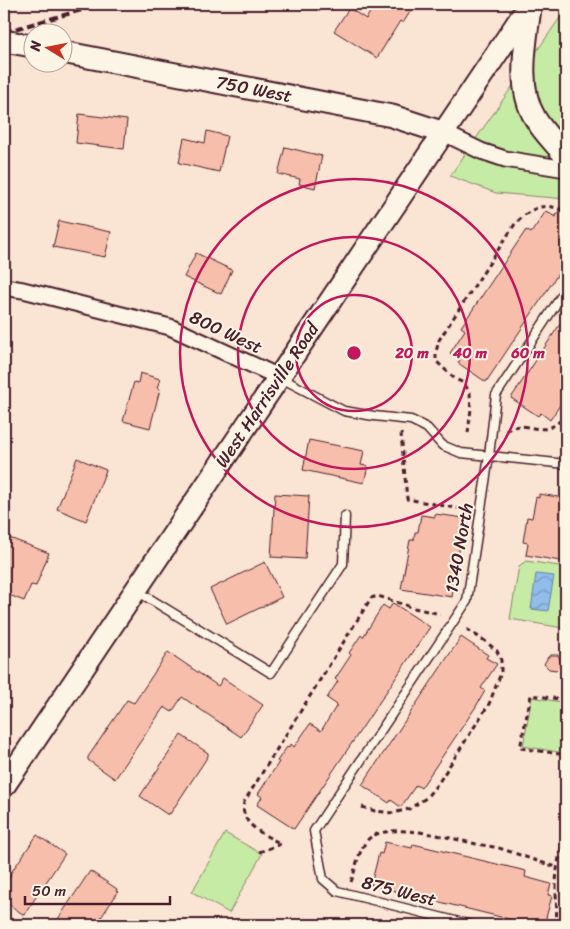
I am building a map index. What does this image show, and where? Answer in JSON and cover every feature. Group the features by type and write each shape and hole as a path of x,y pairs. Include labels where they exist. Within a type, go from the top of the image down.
{"main road":[{"name":"West Harrisville Road","path":"4,786 530,4"},
{"path":"530,4 524,64 527,95 534,117 566,157"},
{"path":"4,40 22,44"},
{"name":"750 West","path":"72,54 392,116 444,132"}],"street":[{"path":"444,132 480,151 505,159 566,169"},
{"name":"800 West","path":"4,287 23,290 170,327 279,377"}],"lane":[{"name":"1340 North","path":"323,879 314,832 467,601 490,456 496,395 566,289"},
{"name":"800 West","path":"279,377 344,411 411,420 427,428 442,445 461,453 566,464"},
{"path":"135,590 271,672 343,564 345,516"},
{"name":"875 West","path":"323,879 337,891 472,925"}],"path":[{"path":"468,433 471,409 470,393 464,383 449,374 436,361 439,340 515,224 528,211 538,206 550,207 566,212"},
{"path":"503,436 511,427 548,428 566,416"},
{"path":"400,433 407,498 467,510"},
{"path":"259,852 281,844 254,829 246,819 243,810 244,802 371,598 378,596 440,614"},
{"path":"362,807 393,813 409,809 426,798 439,782 489,704 501,673 501,660 497,651 461,626"},
{"path":"566,700 531,695 520,748 566,755 566,748"},
{"path":"351,883 363,847 370,838 378,834 394,832 412,832 450,837 501,849 532,861 557,867"},
{"path":"555,925 558,910 556,892 557,867 566,834"}],"green space":[{"path":"566,9 566,199 496,193 450,176"},
{"path":"526,561 566,567 566,607 563,628 510,619 519,566"},
{"path":"532,697 566,703 564,753 523,746"},
{"path":"225,833 262,854 229,913 192,892"}],"water":[{"path":"536,574 554,576 548,611 531,609"}],"building":[{"path":"375,4 415,4 403,23 400,21 377,58 334,31 349,8 366,19"},
{"path":"79,114 127,120 124,149 76,143"},
{"path":"207,131 227,136 219,172 179,163 184,138 205,143"},
{"path":"285,147 322,156 315,188 299,184 300,179 278,174"},
{"path":"566,199 566,262 486,382 458,363 460,360 450,353 465,330 461,327 526,230 531,233 546,211 555,217"},
{"path":"59,221 111,232 105,257 53,247"},
{"path":"196,253 232,270 221,294 184,277"},
{"path":"566,315 566,396 550,420 541,413 538,416 511,398"},
{"path":"140,373 160,379 157,388 160,389 150,428 123,421 134,382 138,383"},
{"path":"309,440 364,451 361,465 368,466 364,483 303,470"},
{"path":"77,458 106,470 86,521 57,509"},
{"path":"275,494 309,496 305,559 271,557"},
{"path":"539,494 564,498 566,503 566,562 526,555 528,543 523,542 527,517 532,518 536,497 539,498"},
{"path":"435,514 464,518 452,597 401,589 410,540 414,540 415,532 418,532 421,515 435,517"},
{"path":"7,537 49,553 36,586 31,585 24,601 4,593 4,545"},
{"path":"265,562 282,597 227,624 210,589"},
{"path":"393,603 430,627 294,829 257,805 262,797 258,794 287,747 291,744 294,747 310,724 321,731 337,705 327,698 338,681 335,679 351,655 349,653 361,635 363,637 383,605 389,609"},
{"path":"461,637 488,655 486,658 497,664 481,688 485,691 475,708 421,788 416,785 401,807 391,800 389,803 362,785"},
{"path":"168,652 218,686 223,678 263,705 241,737 182,697 172,712 164,707 115,779 88,760 88,757 127,700 134,703"},
{"path":"551,655 558,655 562,664 556,670 549,669 544,664"},
{"path":"181,735 208,753 208,756 168,815 140,796"},
{"path":"37,835 65,854 24,915 4,901 4,886"},
{"path":"385,842 412,848 413,844 526,871 525,877 551,884 548,895 552,896 544,925 533,925 371,885 379,853 382,854"},
{"path":"90,871 117,889 116,891 118,892 96,925 54,925"}],"railway":[{"path":"4,32 103,4"}]}
